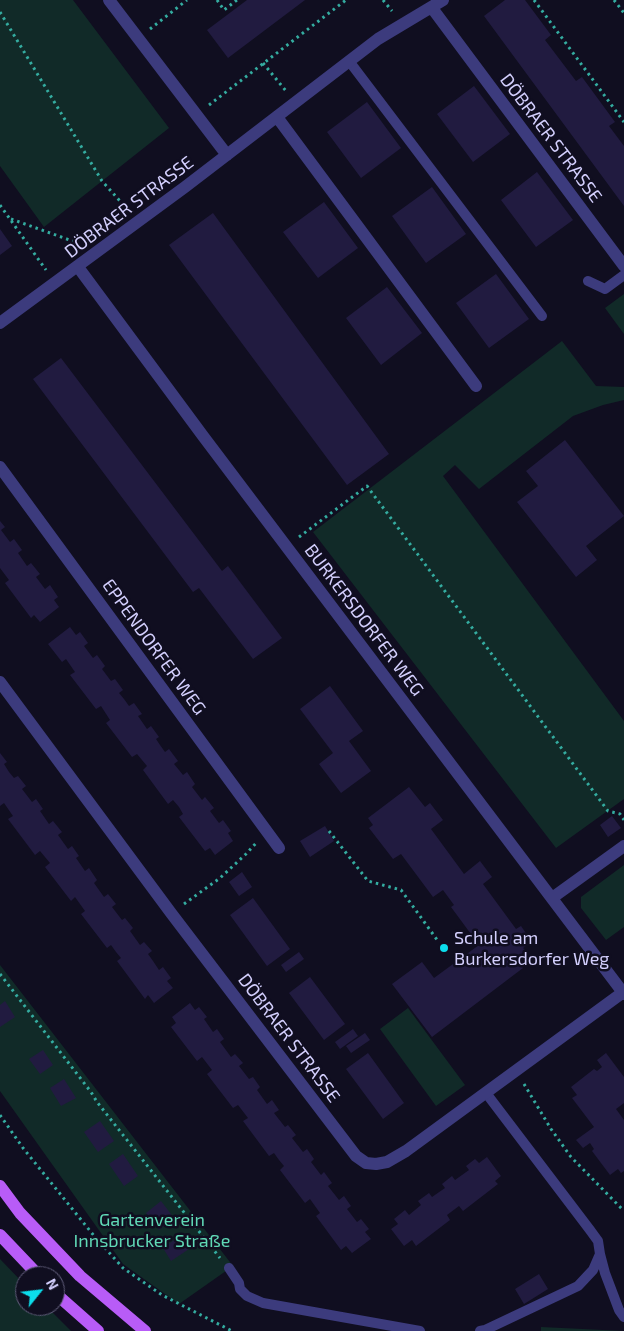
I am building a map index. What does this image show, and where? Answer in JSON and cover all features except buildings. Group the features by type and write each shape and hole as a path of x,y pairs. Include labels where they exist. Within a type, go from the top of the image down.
{"main road":[{"path":"0,1186 20,1213 80,1276 145,1331"},
{"path":"0,1234 30,1266"},
{"path":"65,1302 98,1331"}],"street":[{"path":"109,0 227,155"},
{"name":"DÖBRAER STRASSE","path":"0,323 78,267 378,40 443,0"},
{"name":"DÖBRAER STRASSE","path":"432,8 624,266"},
{"path":"277,117 476,386"},
{"name":"BURKERSDORFER WEG","path":"78,267 623,993"},
{"name":"EPPENDORFER WEG","path":"0,467 279,848"},
{"name":"DÖBRAER STRASSE","path":"0,682 356,1156 366,1163 387,1162 406,1151 623,993"},
{"path":"552,898 624,846"}],"lane":[{"path":"350,62 542,316"},
{"path":"588,281 605,289 624,275"},
{"path":"486,1093 598,1241 605,1273 619,1310 624,1317"},
{"path":"480,1331 578,1286 593,1270 600,1254"},
{"path":"228,1268 239,1283 240,1289 247,1296 263,1302 420,1331"}],"path":[{"path":"138,38 187,0"},
{"path":"217,0 224,10 237,0"},
{"path":"197,114 346,0"},
{"path":"534,0 624,122"},
{"path":"614,0 624,13"},
{"path":"0,12 102,181 138,222"},
{"path":"263,63 296,103"},
{"path":"0,205 54,284"},
{"path":"10,219 78,243 89,258"},
{"path":"286,546 367,486 608,811 620,814 624,820"},
{"path":"172,913 220,878 246,854 266,829"},
{"path":"329,831 368,881 401,890 438,942"},
{"path":"0,974 91,1092 96,1102 228,1268"},
{"path":"516,1071 551,1129 571,1157 624,1211"},
{"path":"0,1115 22,1148 123,1268 162,1295 232,1331"}],"green space":[{"path":"0,0 73,0 169,128 44,227 0,166"},
{"path":"624,294 624,334 605,308"},
{"path":"562,341 596,386 624,387 624,400 603,405 573,416 479,489 455,465 443,476 624,721 624,799 556,848 313,532"},
{"path":"624,865 624,927 606,940 581,908 581,897"},
{"name":"Gartenverein Innsbrucker Straße","path":"0,965 233,1266 179,1304 123,1264 0,1091"},
{"path":"408,1008 465,1085 436,1106 380,1029"},
{"path":"0,1259 15,1275 15,1316 56,1316 71,1331 0,1331"},
{"path":"541,1327 624,1331 541,1331"}],"place":[{"name":"Schule am Burkersdorfer Weg","path":"444,948"}]}
